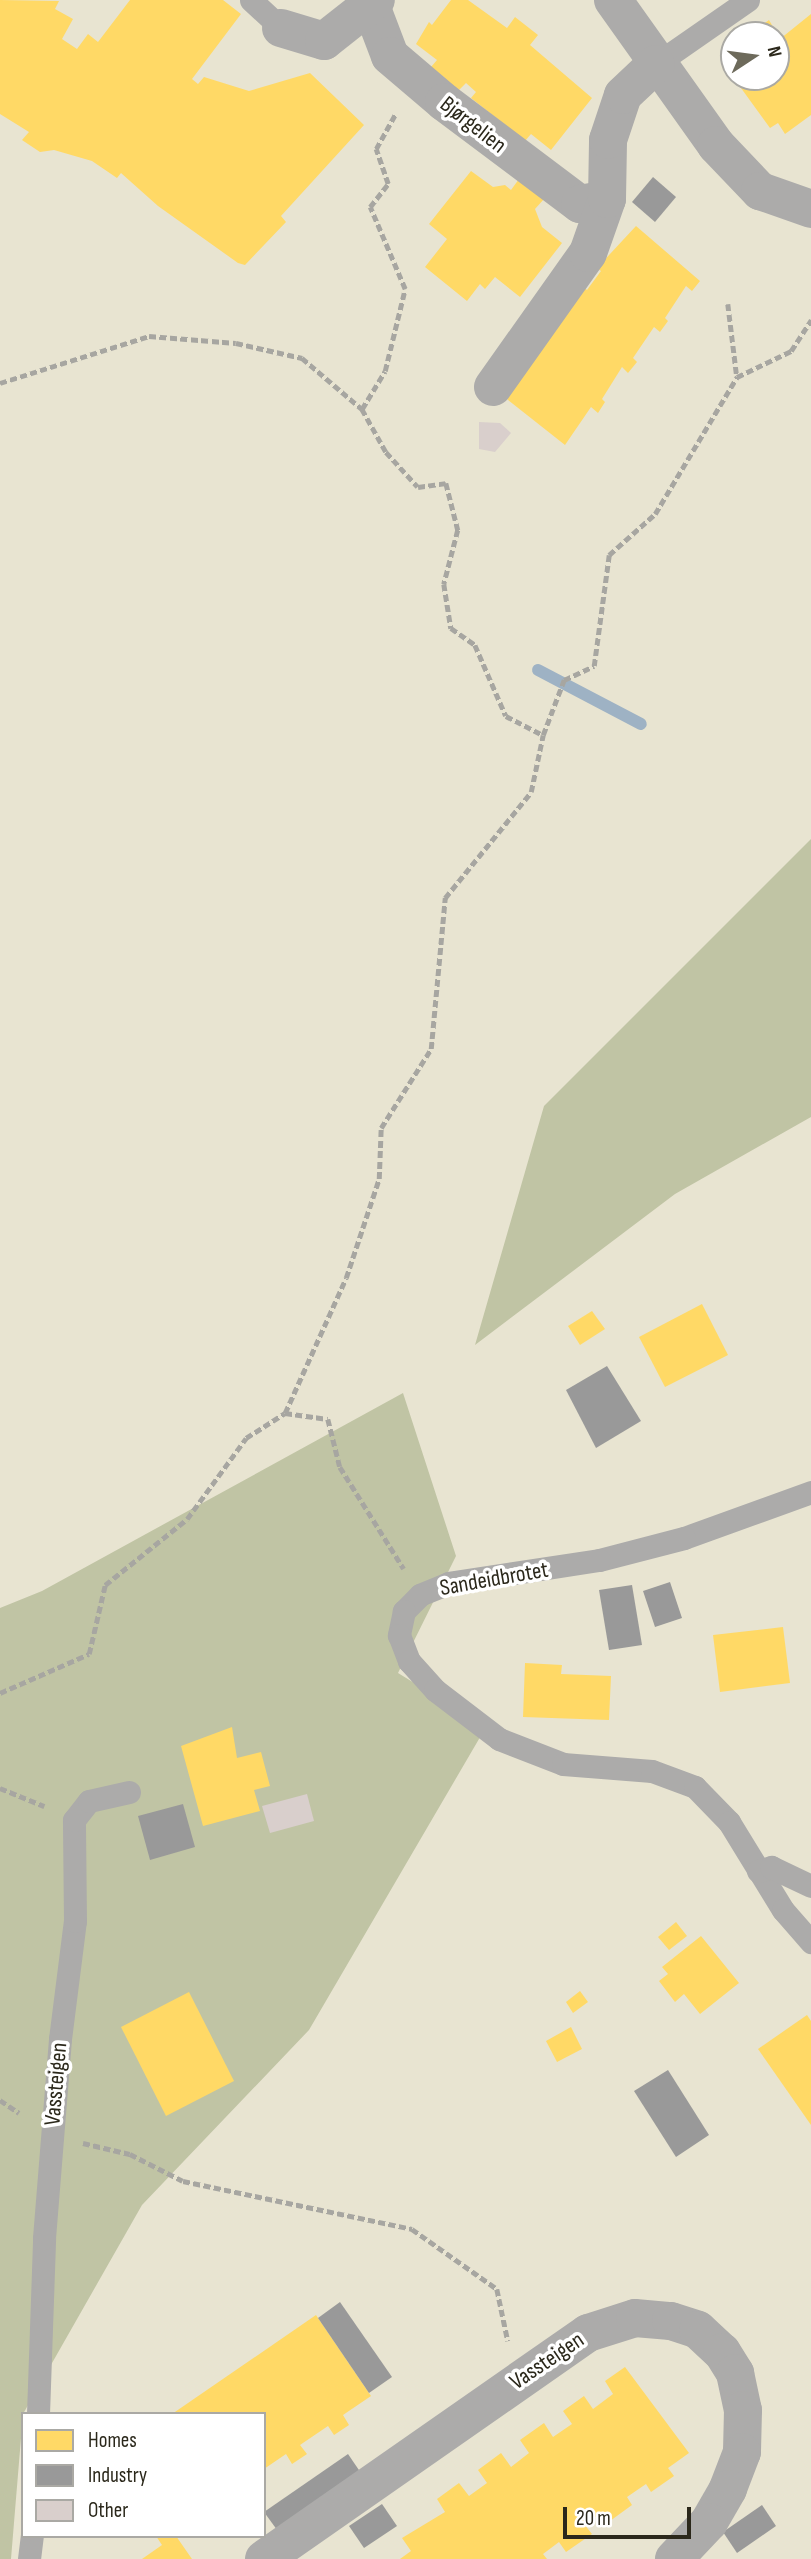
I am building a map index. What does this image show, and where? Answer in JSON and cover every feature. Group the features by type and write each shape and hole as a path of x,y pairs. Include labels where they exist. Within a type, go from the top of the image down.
{"street":[{"path":"613,0 716,145 760,191 811,209"},
{"name":"Bjørgelien","path":"281,28 324,41 374,3 390,55 444,102 580,204 607,199"},
{"path":"494,387 588,253 607,199 608,140 623,95 656,64"},
{"name":"Vassteigen","path":"264,2559 588,2333 635,2319 671,2321 698,2330 722,2352 735,2373 743,2410 742,2452 709,2522 674,2559"}],"lane":[{"path":"251,0 281,28"},
{"path":"656,64 748,0"},
{"name":"Sandeidbrotet","path":"811,1492 684,1538 532,1573 449,1583 420,1595 404,1611 400,1635 409,1661 449,1703 481,1729 529,1755 563,1765 652,1771 695,1787 729,1822 758,1871 811,1942"},
{"path":"74,1820 89,1801 129,1792"},
{"name":"Vassteigen","path":"38,2412 52,2136 75,1921 74,1820"},
{"path":"758,1871 771,1867 811,1886"},
{"path":"29,2559 32,2538"}],"path":[{"path":"362,409 385,371 405,289 370,207 388,184 376,149 399,108"},
{"path":"729,304 737,377"},
{"path":"0,1693 89,1654 105,1585 187,1519 246,1438 285,1413 345,1278 379,1179 381,1128 431,1049 445,898 531,792 543,736 564,680 594,666 609,555 655,514 737,377 791,351 811,320"},
{"path":"0,383 149,336 236,343 302,358 362,409 386,452 418,488 446,483 458,530 444,584 451,628 475,645 506,716 543,736"},
{"path":"285,1413 328,1419 340,1467 420,1595"},
{"path":"0,1788 74,1820"},
{"path":"52,2136 130,2154 183,2181 412,2229 497,2289 516,2382"}],"green space":[{"path":"811,839 811,1117 675,1194 475,1345 544,1106"},
{"path":"403,1393 456,1556 398,1673 486,1727 309,2030 142,2205 24,2412 21,2412 11,2559 0,2559 0,1608 42,1591"}],"building: Homes":[{"path":"0,0 59,1 55,9 73,19 62,39 77,49 88,34 98,42 130,0 223,0 241,14 192,79 198,84 204,77 249,91 310,73 364,125 281,216 286,222 245,265 238,263 158,206 121,173 117,178 92,161 54,150 40,152 22,140 29,132 0,114"},
{"path":"451,0 468,0 507,28 515,17 538,35 530,45 592,98 551,150 531,134 525,141 471,98 476,92 466,83 454,95 440,84 445,78 431,67 437,60 416,44 429,22 432,25"},
{"path":"811,14 811,115 785,134 778,123 770,128 743,91 790,91 790,31"},
{"path":"471,171 493,187 505,185 511,190 519,179 544,199 535,209 542,227 562,243 520,297 495,277 485,289 480,284 467,301 425,267 447,239 429,224"},
{"path":"636,226 700,281 692,291 686,286 665,318 668,321 660,332 654,327 633,358 637,362 628,373 622,367 602,399 605,402 598,413 591,407 565,445 503,396 582,286 587,290 601,271 597,268"},
{"path":"702,1304 728,1355 665,1387 639,1337"},
{"path":"592,1311 605,1329 580,1345 568,1326"},
{"path":"783,1627 790,1683 720,1692 713,1635"},
{"path":"525,1663 562,1665 561,1674 611,1676 609,1720 523,1717"},
{"path":"232,1727 237,1758 261,1752 270,1786 254,1790 260,1811 203,1826 181,1746"},
{"path":"676,1922 687,1936 669,1950 658,1937"},
{"path":"701,1936 739,1983 700,2014 684,1994 675,2002 659,1981 668,1974 662,1967"},
{"path":"580,1991 588,2002 573,2013 566,2002"},
{"path":"189,1992 234,2081 166,2116 121,2027"},
{"path":"807,2015 811,2021 811,2125 758,2049"},
{"path":"571,2027 582,2049 557,2062 546,2041"},
{"path":"316,2315 371,2396 343,2415 349,2425 334,2435 328,2426 300,2445 307,2454 292,2464 286,2454 266,2468 266,2412 175,2412"},
{"path":"625,2367 689,2453 668,2468 674,2476 651,2492 646,2484 627,2497 632,2505 610,2521 603,2512 584,2524 592,2534 566,2552 559,2542 543,2554 547,2559 400,2559 411,2551 402,2538 445,2512 437,2499 459,2483 469,2496 487,2483 478,2470 501,2453 511,2467 529,2453 520,2440 544,2423 553,2437 572,2424 563,2411 584,2396 593,2409 613,2394 605,2381"},
{"path":"157,2538 177,2538 192,2559 142,2559 162,2545"}],"building: Industry":[{"path":"653,177 676,197 655,222 632,202"},
{"path":"607,1366 641,1421 596,1448 566,1390"},
{"path":"670,1582 682,1618 655,1627 643,1591"},
{"path":"632,1585 642,1645 609,1650 599,1590"},
{"path":"183,1804 195,1847 150,1860 138,1816"},
{"path":"668,2070 709,2135 676,2157 634,2091"},
{"path":"340,2302 392,2377 369,2393 318,2318"},
{"path":"348,2454 363,2476 280,2534 266,2515 266,2511"},
{"path":"382,2504 397,2526 364,2548 349,2526"},
{"path":"762,2505 776,2526 737,2553 723,2532"}],"building: Other":[{"path":"479,422 500,423 511,433 495,452 479,449"},
{"path":"307,1794 314,1821 270,1833 262,1806"}],"waterway":[{"path":"538,670 641,724"}]}
